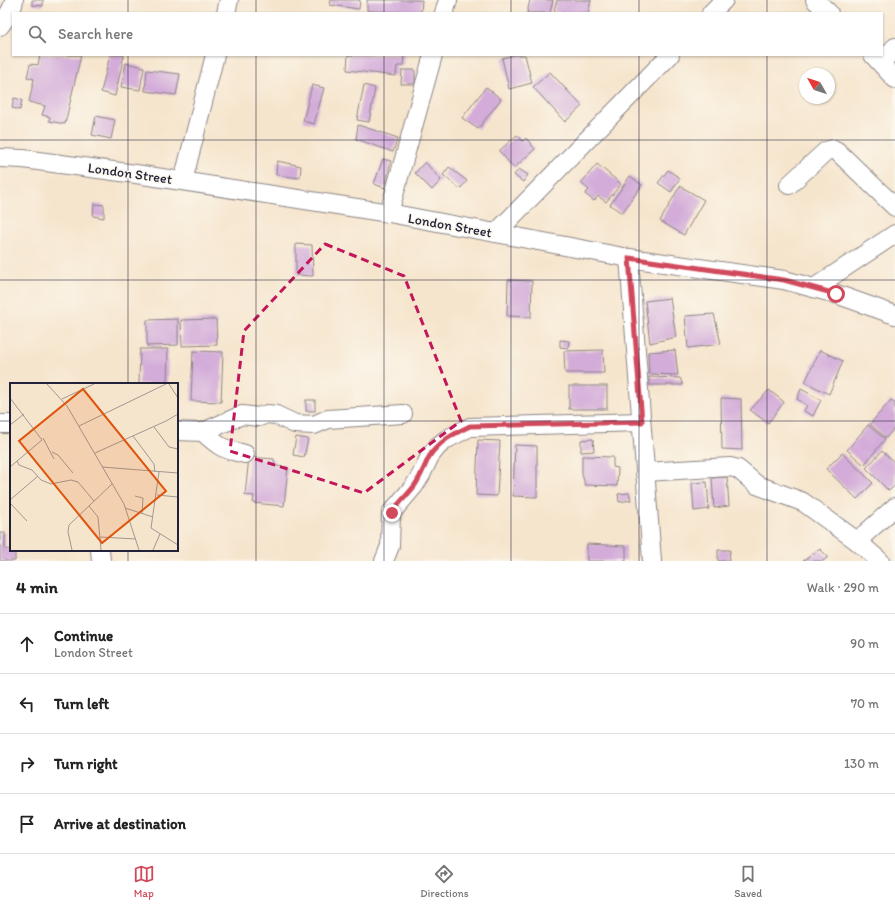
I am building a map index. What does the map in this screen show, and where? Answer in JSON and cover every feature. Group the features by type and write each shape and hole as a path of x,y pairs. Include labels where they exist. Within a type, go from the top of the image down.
{"street":[{"path":"0,26 11,12 14,6 14,0"},
{"path":"226,12 229,0"},
{"path":"444,12 448,0"},
{"path":"712,12 724,0"},
{"path":"815,0 827,12"},
{"path":"883,55 895,47"},
{"path":"183,181 215,56"},
{"path":"389,213 432,56"},
{"path":"496,233 669,56"},
{"path":"877,59 895,79"},
{"path":"789,185 826,151 833,149 837,151 895,207"},
{"name":"London Street","path":"0,158 24,159 183,181 389,213 629,258 784,280 836,294 895,315"},
{"path":"814,288 895,234"},
{"path":"629,258 652,561"},
{"path":"178,431 203,432 242,415 258,417 267,414 276,415 295,424 314,425 328,419 403,414"},
{"path":"384,561 390,546 392,513 414,486 430,456 438,446 447,438 459,431 470,426 642,422"},
{"path":"203,432 216,445 245,454"},
{"path":"646,472 730,467 738,469 757,485 803,502 857,541 880,561"},
{"path":"857,541 895,507"}],"highlighted area":[{"path":"325,244 404,276 461,421 364,493 230,451 244,331"}],"building":[{"path":"32,0 43,0 43,6 32,5"},
{"path":"331,0 360,0 359,9 330,5"},
{"path":"367,0 422,0 421,12 367,11"},
{"path":"530,0 553,0 550,12 527,12"},
{"path":"557,0 591,0 588,12 554,11"},
{"path":"40,56 81,56 65,124 49,121 50,117 42,115 45,106 29,102 34,79 27,77 30,64 38,65"},
{"path":"110,56 124,56 115,96 101,92"},
{"path":"348,56 404,56 403,66 397,66 396,76 347,70"},
{"path":"511,56 525,56 532,83 509,89 502,58"},
{"path":"126,63 144,67 140,90 121,87"},
{"path":"147,70 180,74 176,95 145,91"},
{"path":"402,70 415,70 415,84 401,84"},
{"path":"550,72 582,106 565,122 533,87"},
{"path":"312,85 324,88 314,124 303,121"},
{"path":"364,85 375,88 369,122 357,120"},
{"path":"486,87 501,99 478,129 462,118"},
{"path":"14,98 22,100 20,110 12,108"},
{"path":"96,116 115,120 111,139 92,135"},
{"path":"358,125 398,138 393,152 356,139"},
{"path":"517,135 523,141 526,138 535,149 514,168 499,151"},
{"path":"383,159 391,161 385,188 374,184"},
{"path":"277,161 301,166 300,178 276,175"},
{"path":"425,162 441,180 432,190 415,173"},
{"path":"597,164 621,184 606,202 598,196 594,201 585,194 589,190 581,183"},
{"path":"449,167 467,181 460,189 443,175"},
{"path":"519,169 528,175 523,182 514,175"},
{"path":"668,170 680,178 671,192 658,183"},
{"path":"630,176 642,185 622,213 610,205"},
{"path":"680,186 704,200 684,235 660,221"},
{"path":"94,204 104,205 104,218 93,216"},
{"path":"296,244 312,245 313,276 296,275"},
{"path":"508,280 532,281 531,317 507,316"},
{"path":"670,298 676,337 650,343 645,301"},
{"path":"714,314 721,344 688,348 685,316"},
{"path":"178,319 178,345 147,346 147,320"},
{"path":"216,319 217,345 182,346 181,320"},
{"path":"560,340 569,341 568,348 560,347"},
{"path":"140,349 168,349 167,383 139,383"},
{"path":"603,350 604,373 565,373 564,351"},
{"path":"675,350 678,375 649,374 648,352"},
{"path":"820,350 843,361 829,394 805,382"},
{"path":"193,351 223,352 221,402 191,401"},
{"path":"649,377 680,378 683,385 649,385"},
{"path":"569,386 607,386 607,409 569,409"},
{"path":"801,389 821,400 813,416 804,411 807,405 797,399"},
{"path":"769,390 784,402 768,423 750,410"},
{"path":"721,398 741,399 742,450 722,449"},
{"path":"306,400 315,400 315,411 306,411"},
{"path":"891,400 895,403 895,427 886,438 870,424"},
{"path":"868,425 885,439 864,465 847,450"},
{"path":"296,437 308,439 304,457 293,455"},
{"path":"593,439 594,451 581,452 581,440"},
{"path":"478,440 500,441 497,496 476,495"},
{"path":"515,445 537,446 537,497 513,496"},
{"path":"882,451 895,463 895,485 889,491 866,468"},
{"path":"842,453 873,483 857,499 826,469"},
{"path":"582,456 613,457 613,467 618,468 617,486 585,485 582,474"},
{"path":"249,457 274,459 275,466 288,467 284,506 253,503 254,496 245,495"},
{"path":"727,477 729,506 714,508 712,478"},
{"path":"707,482 709,509 694,511 692,483"},
{"path":"629,493 631,500 619,502 618,494"},
{"path":"0,533 5,533 5,549 15,551 15,561 0,561"},
{"path":"587,544 626,546 626,561 587,561"},
{"path":"820,549 828,557 823,561 803,561"},
{"path":"718,550 730,550 729,561 718,561"}],"route":[{"path":"392,513 414,486 430,456 438,446 447,438 470,426 642,422 629,258 784,280 836,294"}]}
